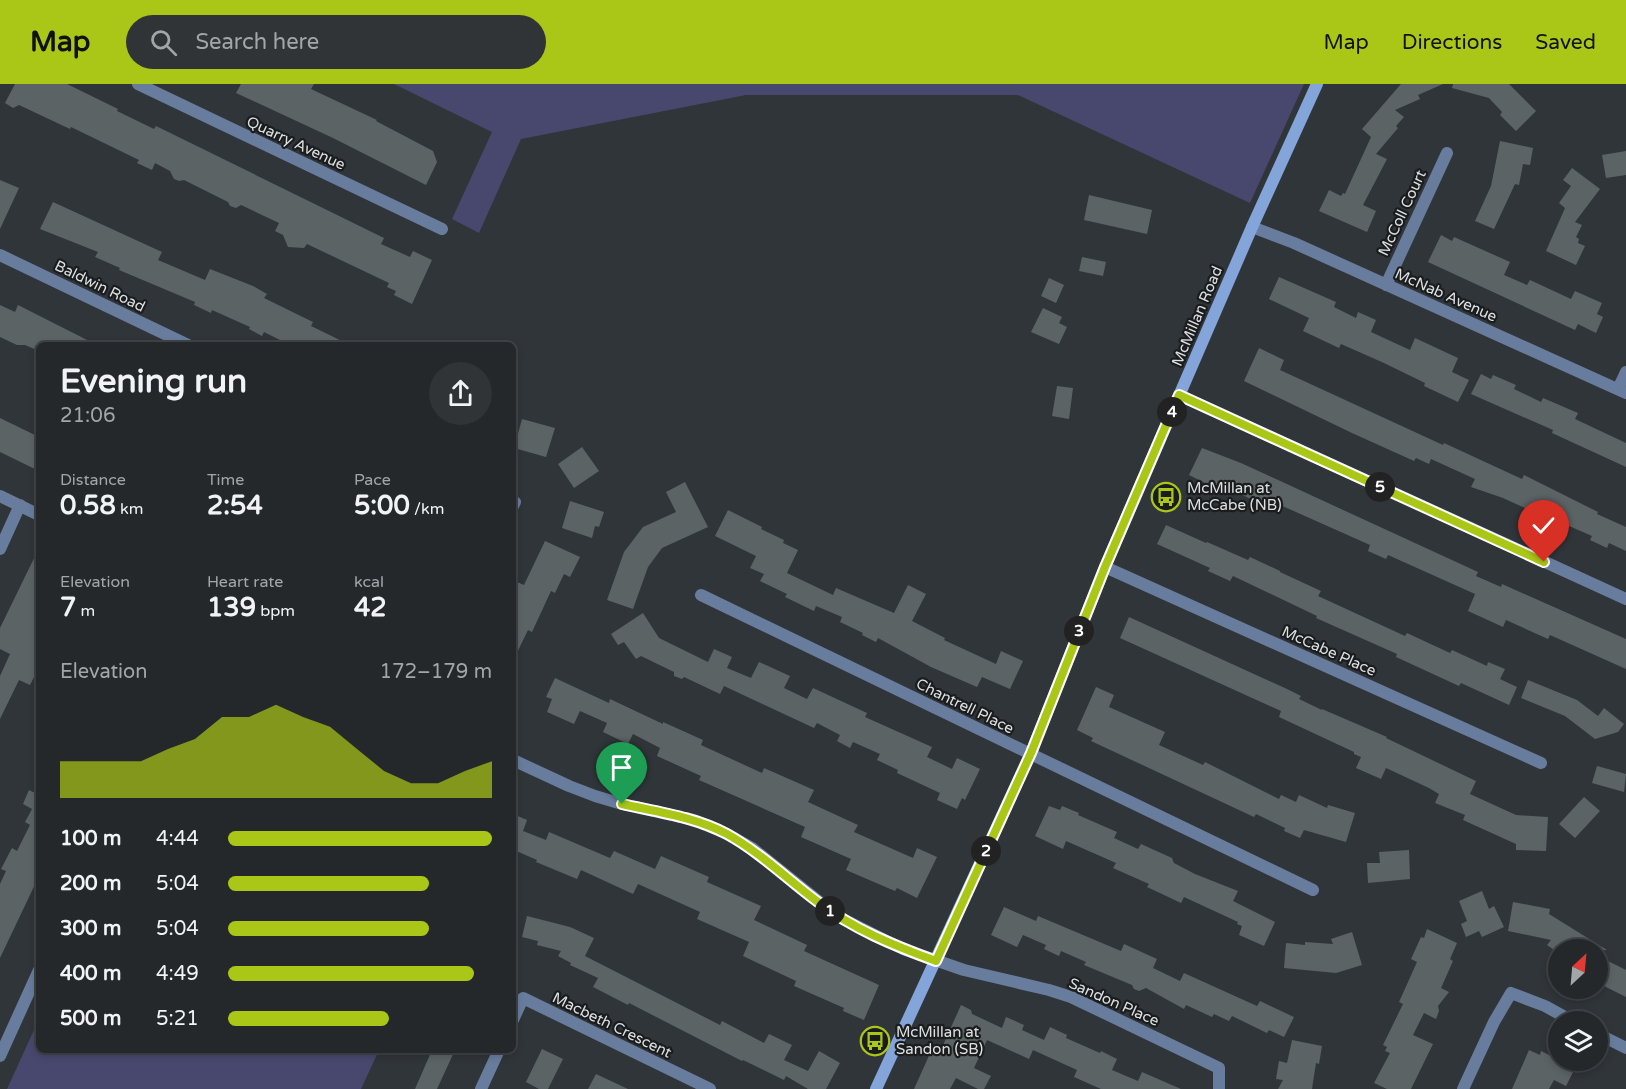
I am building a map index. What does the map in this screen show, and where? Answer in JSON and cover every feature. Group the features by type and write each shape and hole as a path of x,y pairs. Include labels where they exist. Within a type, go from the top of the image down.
{"main road":[{"name":"McMillan Road","path":"876,1089 1031,753 1105,567 1252,227 1317,84"}],"street":[{"name":"Quarry Avenue","path":"138,84 442,229"},
{"name":"McColl Court","path":"1386,285 1446,153"},
{"name":"McNab Avenue","path":"1252,227 1622,391"},
{"name":"Baldwin Road","path":"0,255 182,342"},
{"path":"1622,391 1626,372"},
{"path":"1179,395 1626,599"},
{"path":"0,496 36,513"},
{"path":"0,549 20,505"},
{"name":"McCabe Place","path":"1105,567 1541,763"},
{"name":"Chantrell Place","path":"701,595 1313,890"},
{"path":"516,761 595,796 694,820 725,833 752,848 837,915 903,949 936,961"},
{"name":"Sandon Place","path":"936,961 1071,997 1219,1068 1219,1089"},
{"path":"0,1056 36,977"},
{"path":"1463,1089 1510,993 1554,1011"},
{"name":"Macbeth Crescent","path":"516,1013 523,998 710,1089"},
{"path":"1608,1039 1626,1048"},
{"path":"481,1089 498,1053"}],"shaded area":[{"path":"394,84 1304,84 1250,203 1018,95 746,95 521,139 479,233 452,219 492,132"},
{"path":"36,1026 36,1053 378,1053 361,1089 7,1089"}],"building":[{"path":"15,84 67,84 154,129 156,126 384,238 381,244 410,257 413,251 432,260 412,304 394,295 396,291 387,287 389,283 307,244 304,248 288,247 283,235 275,231 279,223 241,205 236,208 230,206 228,202 184,180 174,179 170,171 155,163 152,170 137,163 139,160 71,127 70,129 19,105 13,108 5,103"},
{"path":"241,84 314,84 311,89 377,120 433,151 437,162 426,185 236,93"},
{"path":"1401,84 1443,84 1418,95 1420,99 1395,110 1404,117 1396,126 1398,128 1376,154 1387,159 1363,205 1376,211 1367,232 1319,211 1329,190 1341,196 1345,194 1371,137 1362,129"},
{"path":"1453,84 1509,84 1536,111 1516,131 1500,115 1502,112 1489,98 1452,88"},
{"path":"1500,141 1533,148 1530,165 1523,164 1519,185 1515,184 1494,229 1475,221 1491,186"},
{"path":"1626,151 1626,175 1606,178 1602,155"},
{"path":"1572,168 1600,189 1575,222 1582,225 1576,237 1579,239 1578,243 1585,246 1576,265 1546,251 1565,208 1559,203 1571,186 1563,180"},
{"path":"0,180 19,188 0,229"},
{"path":"1089,195 1152,210 1147,234 1084,220"},
{"path":"53,202 162,252 158,260 205,280 210,269 253,286 267,294 264,298 313,322 311,326 344,342 284,342 264,332 262,336 249,329 250,327 212,310 211,313 194,305 195,302 119,270 120,268 95,257 98,252 40,229"},
{"path":"1441,235 1452,241 1454,237 1510,262 1504,275 1527,285 1530,280 1571,299 1575,291 1602,303 1597,314 1603,317 1596,333 1578,324 1575,330 1428,262"},
{"path":"1082,257 1106,262 1103,276 1079,271"},
{"path":"1279,277 1336,302 1334,307 1356,318 1358,312 1376,320 1371,332 1410,350 1415,338 1458,358 1452,372 1469,380 1458,402 1384,363 1341,344 1339,348 1303,331 1309,318 1269,299"},
{"path":"1049,278 1064,285 1056,303 1041,296"},
{"path":"0,305 15,312 18,305 91,342 36,342 36,350 25,345 17,345 0,337"},
{"path":"1043,308 1062,317 1059,323 1067,327 1059,344 1031,332"},
{"path":"1259,348 1284,360 1280,370 1522,479 1524,475 1626,527 1626,551 1609,543 1607,548 1590,540 1592,536 1569,526 1567,531 1528,513 1529,510 1503,498 1471,487 1475,479 1431,459 1429,464 1416,458 1414,461 1244,381"},
{"path":"1481,374 1491,379 1493,375 1516,385 1514,389 1541,402 1543,398 1578,413 1575,419 1626,443 1626,467 1552,433 1553,430 1471,394"},
{"path":"1057,386 1073,388 1069,419 1052,416"},
{"path":"0,418 36,436 36,470 0,452"},
{"path":"522,419 555,428 546,457 516,449"},
{"path":"582,447 599,471 574,488 558,464"},
{"path":"1202,448 1241,463 1478,572 1476,576 1501,587 1502,584 1626,639 1626,669 1550,635 1548,639 1506,620 1503,627 1468,611 1475,594 1388,555 1386,559 1368,551 1370,545 1269,500 1266,506 1225,487 1223,492 1189,475"},
{"path":"685,482 708,527 662,548 648,567 633,609 607,600 624,552 643,527 676,512 666,492"},
{"path":"570,501 604,512 599,527 595,526 592,538 562,528"},
{"path":"728,510 762,527 761,529 798,550 787,573 833,595 836,588 894,613 908,585 926,594 912,621 945,638 944,640 996,664 1001,651 1023,661 1010,689 982,677 977,687 931,667 878,638 876,642 862,635 863,633 840,622 842,617 816,606 814,611 785,597 787,594 760,581 764,574 750,568 756,556 715,536"},
{"path":"1166,525 1248,560 1250,557 1321,591 1318,596 1405,636 1407,633 1450,653 1452,650 1487,666 1488,662 1505,669 1500,679 1517,687 1509,705 1461,683 1459,686 1396,657 1397,654 1316,618 1317,616 1233,576 1230,581 1208,571 1210,568 1157,544"},
{"path":"545,541 580,557 570,577 564,574 555,593 551,591 532,632 528,630 516,655 516,584 517,582 524,585"},
{"path":"36,554 36,673 30,685 19,680 0,719 0,676 10,654 0,649 0,628"},
{"path":"643,613 659,638 708,662 714,649 732,657 727,668 751,678 759,662 790,676 784,688 807,699 813,688 867,713 865,717 932,747 927,757 952,769 957,758 980,769 965,800 962,798 957,809 937,800 940,793 897,773 898,770 877,760 880,754 853,742 850,748 837,741 840,735 817,723 814,728 724,686 720,694 684,677 682,679 674,676 674,672 641,656 636,659 624,642 618,645 611,634"},
{"path":"1129,617 1287,689 1301,696 1299,699 1387,737 1476,781 1470,794 1516,815 1548,817 1546,851 1516,850 1516,844 1463,820 1465,815 1435,803 1439,794 1429,788 1386,768 1381,779 1356,768 1361,757 1279,717 1281,711 1120,638"},
{"path":"555,678 609,703 610,699 703,740 701,745 762,773 764,768 814,790 808,802 858,825 854,832 913,858 917,848 937,857 917,898 897,888 895,891 846,870 851,859 801,837 805,827 699,780 701,776 657,756 660,748 633,734 628,744 603,732 607,723 580,711 574,724 547,712 552,699 546,697"},
{"path":"1528,680 1577,700 1598,716 1604,708 1624,724 1618,732 1595,739 1565,716 1521,698"},
{"path":"1096,687 1114,695 1109,707 1165,732 1159,745 1203,765 1205,762 1279,799 1281,795 1296,802 1299,795 1327,808 1328,805 1355,813 1346,842 1304,830 1300,838 1256,814 1254,817 1091,741 1093,738 1077,730"},
{"path":"1597,766 1626,774 1624,792 1592,783"},
{"path":"29,790 36,794 36,882 0,958 0,884 6,871 1,869 12,848 17,851 30,825 25,822 32,809 23,804"},
{"path":"1584,797 1600,811 1575,838 1559,824"},
{"path":"1049,806 1060,810 1062,806 1079,813 1078,815 1117,832 1114,838 1138,849 1141,844 1172,858 1174,863 1195,874 1238,891 1233,901 1275,922 1264,946 1239,935 1242,926 1237,924 1238,922 1184,897 1181,903 1147,887 1149,884 1113,868 1116,863 1066,841 1063,849 1035,836"},
{"path":"516,815 527,820 523,831 546,840 549,832 610,858 614,851 655,869 661,856 709,877 707,882 761,906 754,920 807,945 804,951 879,985 864,1020 843,1011 844,1008 794,986 796,981 743,956 749,942 697,919 700,912 638,884 633,894 581,870 577,879 536,862 537,860 516,851"},
{"path":"1409,850 1410,879 1368,883 1367,863 1380,863 1379,852"},
{"path":"1482,891 1489,909 1494,906 1504,927 1482,937 1479,931 1466,937 1461,924 1467,921 1459,901"},
{"path":"1513,902 1550,909 1549,914 1589,939 1548,939 1508,931"},
{"path":"1004,907 1036,921 1038,916 1121,951 1124,944 1157,959 1153,968 1180,981 1184,973 1257,1006 1260,1001 1294,1017 1284,1037 1269,1030 1267,1033 1232,1016 1229,1021 1214,1014 1212,1017 1186,1005 1184,1009 1146,988 1139,991 1134,989 1132,985 1084,965 1086,962 1061,951 1059,956 1044,949 1046,945 1023,935 1017,947 991,935"},
{"path":"527,916 570,927 594,938 585,956 720,1025 722,1021 764,1043 769,1034 792,1045 784,1060 808,1071 819,1051 840,1063 826,1089 808,1089 786,1076 784,1080 742,1061 593,987 598,978 570,965 571,963 558,956 561,951 537,945 538,941 522,937"},
{"path":"1427,929 1457,943 1450,959 1453,961 1441,988 1449,992 1438,1006 1436,1019 1424,1013 1413,1035 1433,1044 1411,1089 1387,1089 1374,1083 1390,1053 1385,1051 1387,1047 1383,1045 1403,1004 1399,1002 1417,962 1411,959"},
{"path":"1352,932 1362,965 1336,973 1284,968 1286,943 1333,944 1331,939"},
{"path":"1608,961 1626,970 1626,997 1608,988"},
{"path":"961,1005 971,1010 972,1014 1002,1028 1006,1017 1024,1025 1022,1030 1044,1040 1050,1027 1067,1035 1066,1038 1117,1059 1112,1070 1138,1081 1142,1072 1181,1089 1101,1089 1074,1077 1077,1070 1033,1050 1029,1059 987,1040 974,1068 991,1076 984,1089 978,1089 956,1078 950,1089 914,1089 932,1049 940,1052"},
{"path":"1292,1040 1322,1046 1319,1064 1316,1063 1312,1089 1278,1089 1283,1080 1276,1079 1279,1061 1287,1063"},
{"path":"542,1049 563,1059 548,1089 539,1089 526,1082"},
{"path":"1529,1050 1540,1055 1541,1051 1548,1054 1548,1071 1574,1071 1566,1086 1554,1080 1549,1089 1512,1089"},
{"path":"431,1053 454,1053 437,1089 415,1089"},
{"path":"596,1074 628,1089 588,1089"}],"place":[{"name":"McMillan at McCabe (NB)","path":"1166,497"},
{"name":"McMillan at Sandon (SB)","path":"875,1041"}],"route":[{"path":"622,804 694,820 725,833 752,848 816,901 837,915 903,949 936,961 1031,753 1105,567 1179,395 1544,562"}]}
